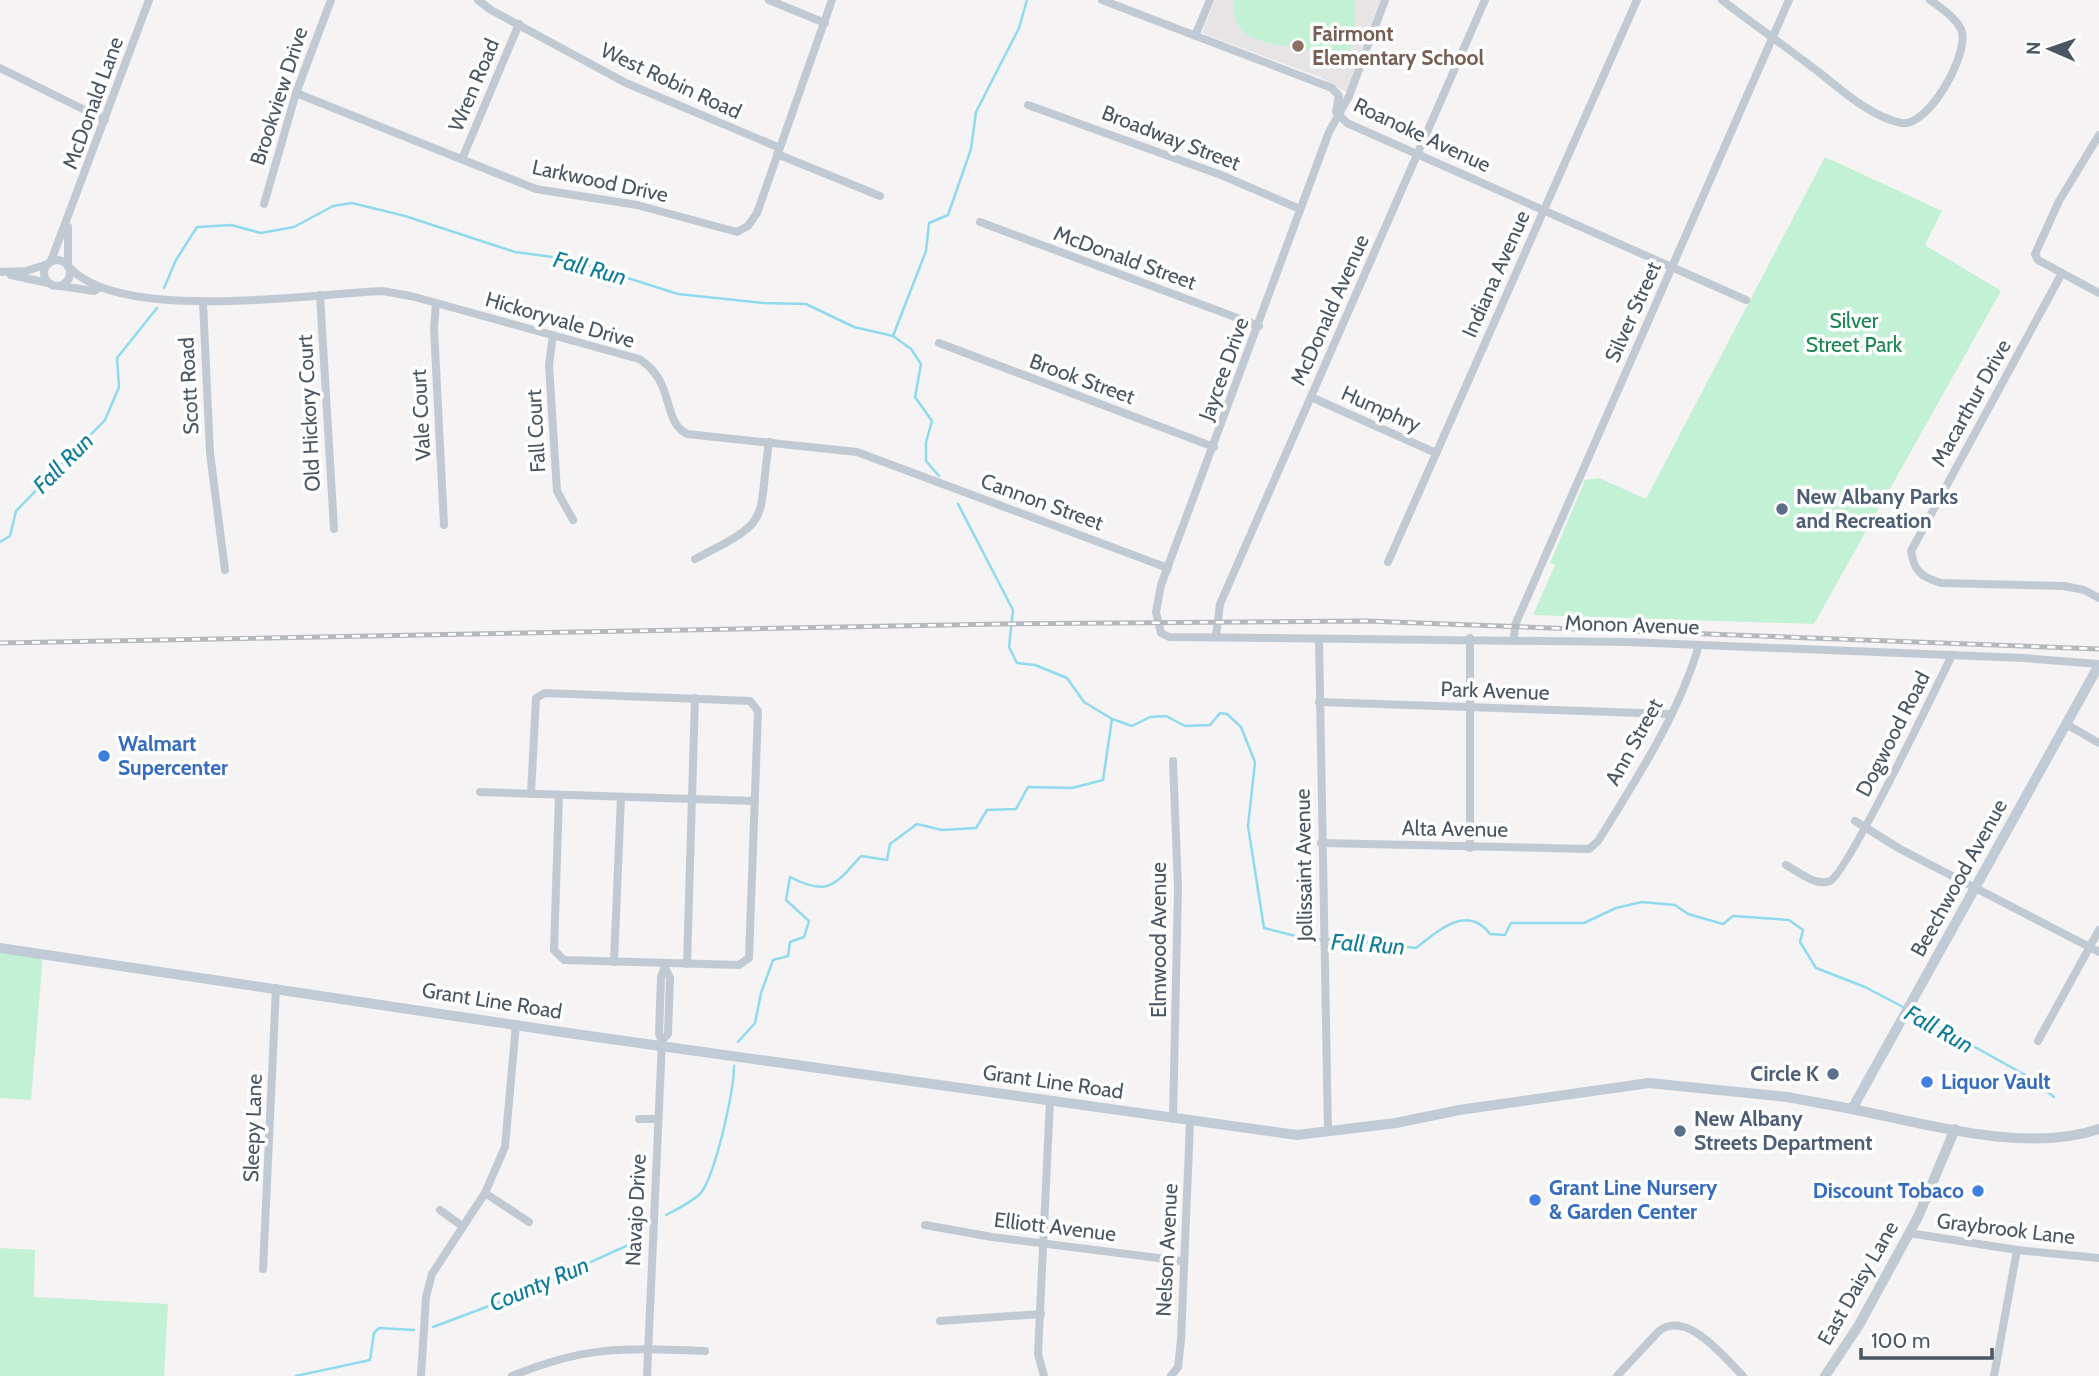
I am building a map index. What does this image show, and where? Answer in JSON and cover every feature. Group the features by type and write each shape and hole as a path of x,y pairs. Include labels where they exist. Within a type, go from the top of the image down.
{"main road":[{"name":"Beechwood Avenue","path":"1852,1109 2099,664"},
{"name":"Grant Line Road","path":"0,948 1190,1122 1297,1135 1649,1083 1787,1097 1852,1109"}],"street":[{"name":"McDonald Lane","path":"50,262 149,0"},
{"name":"Brookview Drive","path":"264,204 296,93 331,0"},
{"name":"West Robin Road","path":"478,0 626,83 880,196"},
{"path":"769,0 824,23"},
{"path":"778,151 832,0"},
{"name":"Roanoke Avenue","path":"1102,0 1332,88 1339,96 1338,114 1347,123 1746,300"},
{"path":"1195,36 1210,0"},
{"name":"Jaycee Drive","path":"1165,636 1159,631 1156,606 1168,568 1300,209 1338,114 1354,85 1385,0"},
{"name":"McDonald Avenue","path":"1216,636 1220,604 1485,0"},
{"name":"Indiana Avenue","path":"1388,562 1637,0"},
{"path":"1722,0 1772,39 1881,115 1907,123 1923,116 1933,105 1962,49 1961,29 1930,0"},
{"name":"Silver Street","path":"1514,639 1515,625 1789,0"},
{"name":"Wren Road","path":"462,159 519,24"},
{"path":"0,68 105,120"},
{"name":"Larkwood Drive","path":"296,93 547,192 637,205 737,232 753,220 778,151"},
{"name":"Broadway Street","path":"1028,105 1221,175 1300,209"},
{"path":"2099,135 2037,243 2035,254 2038,260 2099,293"},
{"name":"McDonald Lane","path":"69,217 69,266"},
{"name":"McDonald Street","path":"979,222 1259,326"},
{"path":"4,273 60,260 99,288 169,301 203,303"},
{"path":"48,283 44,271 50,262"},
{"path":"61,286 70,277 69,266"},
{"path":"4,273 61,286 94,291 99,288"},
{"name":"Macarthur Drive","path":"2062,273 1911,551 1913,566 1923,577 1941,583 2064,586 2084,590 2099,597"},
{"name":"Hickoryvale Drive","path":"203,303 391,292 629,356 646,364 658,376 667,393 675,425 687,434 842,449 904,470"},
{"name":"Old Hickory Court","path":"320,295 334,529"},
{"name":"Scott Road","path":"203,303 210,453 225,570"},
{"name":"Vale Court","path":"436,303 434,327 444,525"},
{"name":"Fall Court","path":"553,335 549,365 557,491 573,520"},
{"name":"Brook Street","path":"939,343 1214,447"},
{"name":"Humphry","path":"1311,397 1436,453"},
{"path":"695,559 744,533 756,523 762,508 769,442"},
{"name":"Cannon Street","path":"904,470 1168,568"},
{"name":"Monon Avenue","path":"1165,636 1514,639 2099,664"},
{"path":"1470,638 1470,848"},
{"name":"Jollissaint Avenue","path":"1319,639 1328,1132"},
{"name":"Ann Street","path":"1589,849 1604,832 1670,714 1699,645"},
{"name":"Dogwood Road","path":"1786,865 1817,882 1829,882 1837,875 1865,828 1952,656"},
{"path":"531,794 536,698 545,693 750,701 758,711 749,957 739,965 687,964 666,967 564,960 554,950 559,795"},
{"path":"687,964 695,698"},
{"name":"Park Avenue","path":"1319,702 1670,714"},
{"path":"2066,724 2099,743"},
{"name":"Elmwood Avenue","path":"1172,761 1178,888 1173,1119"},
{"path":"480,792 755,801"},
{"path":"614,962 621,797"},
{"path":"1855,821 2099,952"},
{"name":"Alta Avenue","path":"1321,843 1589,849"},
{"path":"2038,1041 2099,930"},
{"name":"Navajo Drive","path":"647,1376 662,1043 659,1034 662,977 666,967"},
{"name":"Sleepy Lane","path":"262,1269 276,988"},
{"path":"421,1376 429,1285 443,1253 485,1193 501,1159 508,1134 516,1024"},
{"path":"1044,1376 1038,1354 1050,1100"},
{"name":"Grant Line Road","path":"1852,1109 1955,1129 2049,1139 2099,1129"},
{"path":"639,1119 658,1119"},
{"name":"Nelson Avenue","path":"1171,1376 1178,1367 1180,1357 1190,1122"},
{"name":"East Daisy Lane","path":"1825,1376 1858,1325 1909,1233 1955,1129"},
{"path":"485,1193 529,1223"},
{"path":"440,1210 462,1226"},
{"name":"Elliott Avenue","path":"925,1225 1182,1261"},
{"name":"Graybrook Lane","path":"1909,1233 2017,1250 2099,1258"},
{"path":"1994,1376 2017,1250"},
{"path":"940,1321 1041,1314"},
{"path":"1618,1376 1658,1332 1664,1327 1676,1325 1689,1328 1719,1352 1742,1376"},
{"path":"512,1376 525,1374 588,1351 705,1351"}],"shaded area":[{"name":"Fairmont Elementary School","path":"1215,0 1380,0 1346,92 1322,78 1202,33"}],"green space":[{"path":"1234,0 1355,0 1354,40 1350,51 1342,58 1332,58 1256,39 1246,34 1239,26"},
{"name":"Silver Street Park","path":"1825,157 1942,211 1925,245 2001,291 1814,624 1533,615 1555,565 1550,563 1585,480 1599,478 1646,499"},
{"path":"0,949 43,954 31,1100 0,1098"},
{"path":"0,1248 35,1250 34,1297 168,1304 164,1376 0,1376"}],"waterway":[{"path":"893,336 926,251 929,223 948,215 971,149 976,112 1019,28 1027,0"},
{"name":"Fall Run","path":"164,288 176,260 197,227 231,225 261,233 294,227 333,206 352,203 405,216 515,252 568,259 678,294 763,303 806,304 854,327 893,336 911,349 921,364 915,397 932,421 926,442 926,461 939,476"},
{"name":"Fall Run","path":"0,542 10,536 16,511 105,420 119,387 117,358 157,308"},
{"name":"Fall Run","path":"958,504 1013,610 1009,647 1017,663 1035,665 1067,678 1084,702 1112,719 1132,726 1150,717 1166,716 1185,726 1210,725 1220,713 1227,714 1241,727 1255,762 1248,826 1264,928 1311,940 1336,939 1416,948 1443,928 1463,920 1481,925 1490,934 1505,935 1511,923 1584,923 1616,908 1642,902 1675,905 1688,914 1723,924 1733,916 1789,920 1803,930 1800,942 1816,968 1865,987 1905,1008"},
{"name":"County Run","path":"738,1042 755,1023 761,993 773,960 788,956 790,942 804,937 809,921 786,900 790,877 813,886 830,885 861,856 887,860 890,844 917,824 942,830 976,828 987,810 1016,809 1028,787 1072,788 1103,780 1112,719"},
{"name":"Fall Run","path":"1910,1011 2027,1076 2054,1097"},
{"name":"County Run","path":"666,1215 695,1198 705,1186 722,1134 734,1066"},
{"name":"County Run","path":"433,1327 513,1297 644,1238"},
{"name":"County Run","path":"296,1376 370,1360 374,1333 379,1328 414,1330"}],"railway":[{"path":"0,643 1000,624 1366,621 2099,649"}],"place":[{"name":"Fairmont Elementary School","path":"1298,46"},
{"name":"New Albany Parks and Recreation","path":"1782,509"},
{"name":"Walmart Supercenter","path":"104,756"},
{"name":"Circle K","path":"1833,1074"},
{"name":"Liquor Vault","path":"1927,1082"},
{"name":"New Albany Streets Department","path":"1680,1131"},
{"name":"Discount Tobaco","path":"1978,1191"},
{"name":"Grant Line Nursery & Garden Center","path":"1535,1200"}]}
